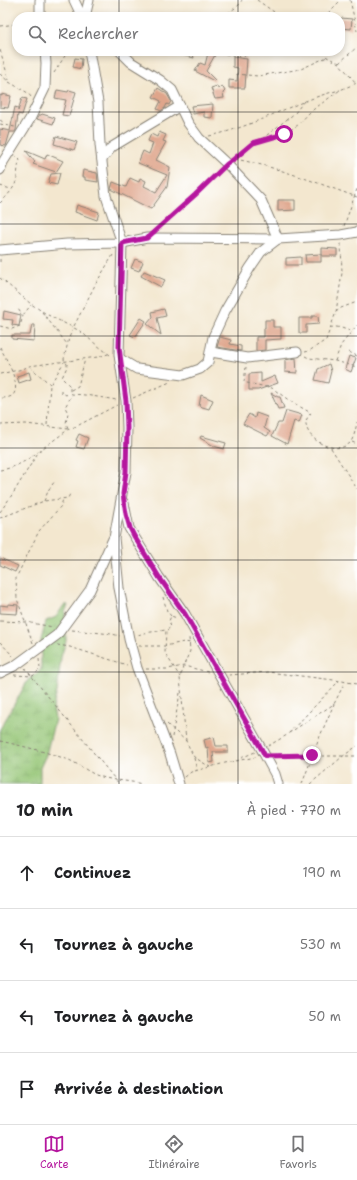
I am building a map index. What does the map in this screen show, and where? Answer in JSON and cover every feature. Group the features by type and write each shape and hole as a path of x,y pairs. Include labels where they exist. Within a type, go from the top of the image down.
{"street":[{"path":"40,0 40,12"},
{"path":"74,0 80,12"},
{"path":"86,12 88,0"},
{"path":"0,170 45,88 45,56"},
{"path":"0,673 16,665 57,635 90,590 114,538 123,494 126,472 126,401 119,347 122,243 106,196 98,102 90,56"},
{"path":"125,56 131,62 160,80 172,90 188,123 199,138 231,161 261,200 278,239"},
{"path":"102,159 112,147 180,106"},
{"path":"0,250 67,244 122,243 147,238 278,239 341,235 357,232"},
{"path":"120,359 136,369 184,375 200,370 208,362 213,337 225,311 238,289 261,252 278,239"},
{"path":"211,352 247,358 297,352"},
{"path":"123,494 130,528 159,577 192,626 264,753 275,774 278,784"},
{"path":"114,538 119,588 129,639 137,668 170,754 179,783"}],"path":[{"path":"230,12 239,5 242,0"},
{"path":"257,0 274,12"},
{"path":"329,12 341,0"},
{"path":"350,0 357,31"},
{"path":"0,26 12,25"},
{"path":"339,64 357,47"},
{"path":"0,50 9,82"},
{"path":"52,76 65,56"},
{"path":"199,138 248,126 304,101 322,94 340,90 356,83 339,64 327,57 301,69 258,76 236,74"},
{"path":"0,74 9,82 28,93 37,103"},
{"path":"147,238 231,161 253,143 284,134 298,125 310,112 340,90"},
{"path":"260,140 295,113 304,101"},
{"path":"0,120 6,124"},
{"path":"0,124 24,128"},
{"path":"0,203 12,190 16,182 17,169 20,160 10,151"},
{"path":"231,161 257,163 294,174 357,197"},
{"path":"0,186 12,190"},
{"path":"297,352 309,351 319,346 326,340 336,312 342,273 341,235 357,189"},
{"path":"47,426 50,385 64,362 69,338 73,328 94,285 113,255"},
{"path":"0,259 0,264"},
{"path":"0,278 41,311 80,331 108,354 120,359"},
{"path":"336,312 341,308 357,302"},
{"path":"0,326 16,329 21,323 23,316 31,304"},
{"path":"18,309 23,316"},
{"path":"41,311 68,344"},
{"path":"335,361 341,345 357,325"},
{"path":"330,328 340,328 351,332"},
{"path":"0,347 15,382 15,391 10,396 0,398"},
{"path":"297,352 309,358 335,361 357,367"},
{"path":"349,352 357,356"},
{"path":"0,374 23,369 29,366 98,357 108,354"},
{"path":"60,390 66,396 71,390 78,386 85,358"},
{"path":"247,358 244,382 272,388 290,401 311,413 306,420 307,431 314,440 334,448 351,442 357,444"},
{"path":"64,362 67,364 62,378 70,386 71,390"},
{"path":"29,366 50,385"},
{"path":"0,470 16,466 24,462 68,429 77,426 126,401 171,382"},
{"path":"70,393 126,401"},
{"path":"68,429 66,423 68,413 65,407 72,394"},
{"path":"351,442 357,422"},
{"path":"0,425 26,424 68,429"},
{"path":"330,447 357,489"},
{"path":"0,512 14,492 38,451"},
{"path":"44,501 49,489 55,482"},
{"path":"0,518 44,501 68,498 70,494"},
{"path":"13,675 32,676 40,669 39,660 17,599 16,578 39,531 61,506 63,499"},
{"path":"129,639 144,633 166,630 171,627 169,621 171,616 178,618 185,614"},
{"path":"0,621 26,622 112,634 129,639 137,645 165,646 184,642 201,643"},
{"path":"192,626 189,639 190,651 182,667 180,691 186,741 194,757 197,771"},
{"path":"166,630 165,653 180,678"},
{"path":"0,642 32,676 119,784"},
{"path":"52,646 58,645 70,647 137,668 167,669 182,667 219,674 236,675 268,672 339,680 357,684"},
{"path":"287,735 339,680"},
{"path":"302,784 312,755 345,681"},
{"path":"172,738 180,691"},
{"path":"179,783 191,772 264,753 287,735 334,704"},
{"path":"163,719 186,741"},
{"path":"0,741 50,754 70,761 96,775 116,781 126,780 142,784"},
{"path":"310,784 357,746"},
{"path":"239,759 254,752 342,757 357,756"},
{"path":"194,757 210,767"}],"green space":[{"path":"64,605 68,605 65,612 66,641 61,657 57,692 53,707 55,719 46,755 40,768 40,784 0,784 0,729 28,680 41,670 41,640 46,621 56,617"}],"building":[{"path":"345,18 352,19 351,29 345,28"},
{"path":"207,56 214,56 206,71 215,80 214,81 195,71 200,63 205,65"},
{"path":"233,57 247,59 245,88 229,88 229,80 237,81 238,68 233,67"},
{"path":"75,58 82,59 81,69 73,67"},
{"path":"217,86 218,89 222,86 225,91 223,93 224,98 215,99 211,88"},
{"path":"158,88 167,94 171,101 169,105 167,104 161,111 157,109 161,101 153,97"},
{"path":"57,90 68,92 69,90 76,92 69,116 62,115 66,100 55,98"},
{"path":"2,94 11,96 8,108 0,107 0,95 2,96"},
{"path":"22,98 27,99 22,115 18,114 16,130 15,132 10,132 6,146 0,145 0,129 10,131 15,107 18,108 18,111"},
{"path":"213,104 212,118 204,117 204,112 193,114 191,106"},
{"path":"42,114 55,118 53,124 37,119 39,115"},
{"path":"159,132 166,135 163,141 166,142 156,160 170,167 167,187 151,209 111,189 113,182 126,187 130,178 139,182 140,178 146,181 144,186 156,192 167,175 138,163 143,151 149,154 153,143 148,141 151,134 157,137"},
{"path":"56,136 77,142 74,150 54,144"},
{"path":"26,151 45,159 47,154 63,161 56,172 33,164 35,162"},
{"path":"83,170 97,173 98,182 85,180 85,177 82,177"},
{"path":"60,173 57,185 48,183 51,174"},
{"path":"278,200 295,200 295,210 278,211"},
{"path":"77,205 99,212 97,220 75,212"},
{"path":"322,248 337,249 337,256 322,256"},
{"path":"321,254 321,262 306,262 305,255"},
{"path":"301,257 301,265 286,265 286,258"},
{"path":"135,259 143,262 139,271 131,268"},
{"path":"144,271 165,280 161,287 141,276"},
{"path":"164,309 166,316 157,318 161,335 147,324 153,317 152,312"},
{"path":"4,311 21,315 19,326 12,325 13,320 3,319"},
{"path":"312,316 318,316 319,324 306,325 306,333 299,333 299,318 312,318"},
{"path":"141,318 146,321 135,337 130,335"},
{"path":"265,320 273,320 273,327 281,327 281,339 265,340 265,350 256,351 256,337 264,337"},
{"path":"32,325 35,325 34,341 12,339 12,335 30,335"},
{"path":"220,337 231,340 230,344 241,346 241,351 217,347"},
{"path":"349,356 356,358 351,372 345,369"},
{"path":"296,358 297,373 285,372 285,360"},
{"path":"329,364 331,371 328,383 315,380 318,369"},
{"path":"29,372 31,379 19,383 17,376"},
{"path":"261,373 261,382 275,376 278,383 258,390 249,390 249,374"},
{"path":"271,393 280,397 284,408 278,409"},
{"path":"201,395 213,400 209,409 199,406"},
{"path":"286,411 302,415 299,423 294,421 287,444 272,436 278,423 282,423"},
{"path":"256,413 267,417 264,428 270,432 267,436 243,424 249,414 255,418"},
{"path":"79,434 88,438 84,449 76,447 78,441 76,440"},
{"path":"201,436 226,443 224,449 214,446 200,438"},
{"path":"0,558 18,566 15,572 0,565"},
{"path":"8,604 18,605 17,614 0,613 0,605 8,606"},
{"path":"214,737 216,746 228,746 228,752 213,752 214,762 209,763 208,747 206,748 204,740"}],"route":[{"path":"284,134 253,143 227,164 147,238 122,243 119,355 126,401 127,428 126,472 123,494 126,514 134,536 159,577 185,614 265,756 312,755"}]}
